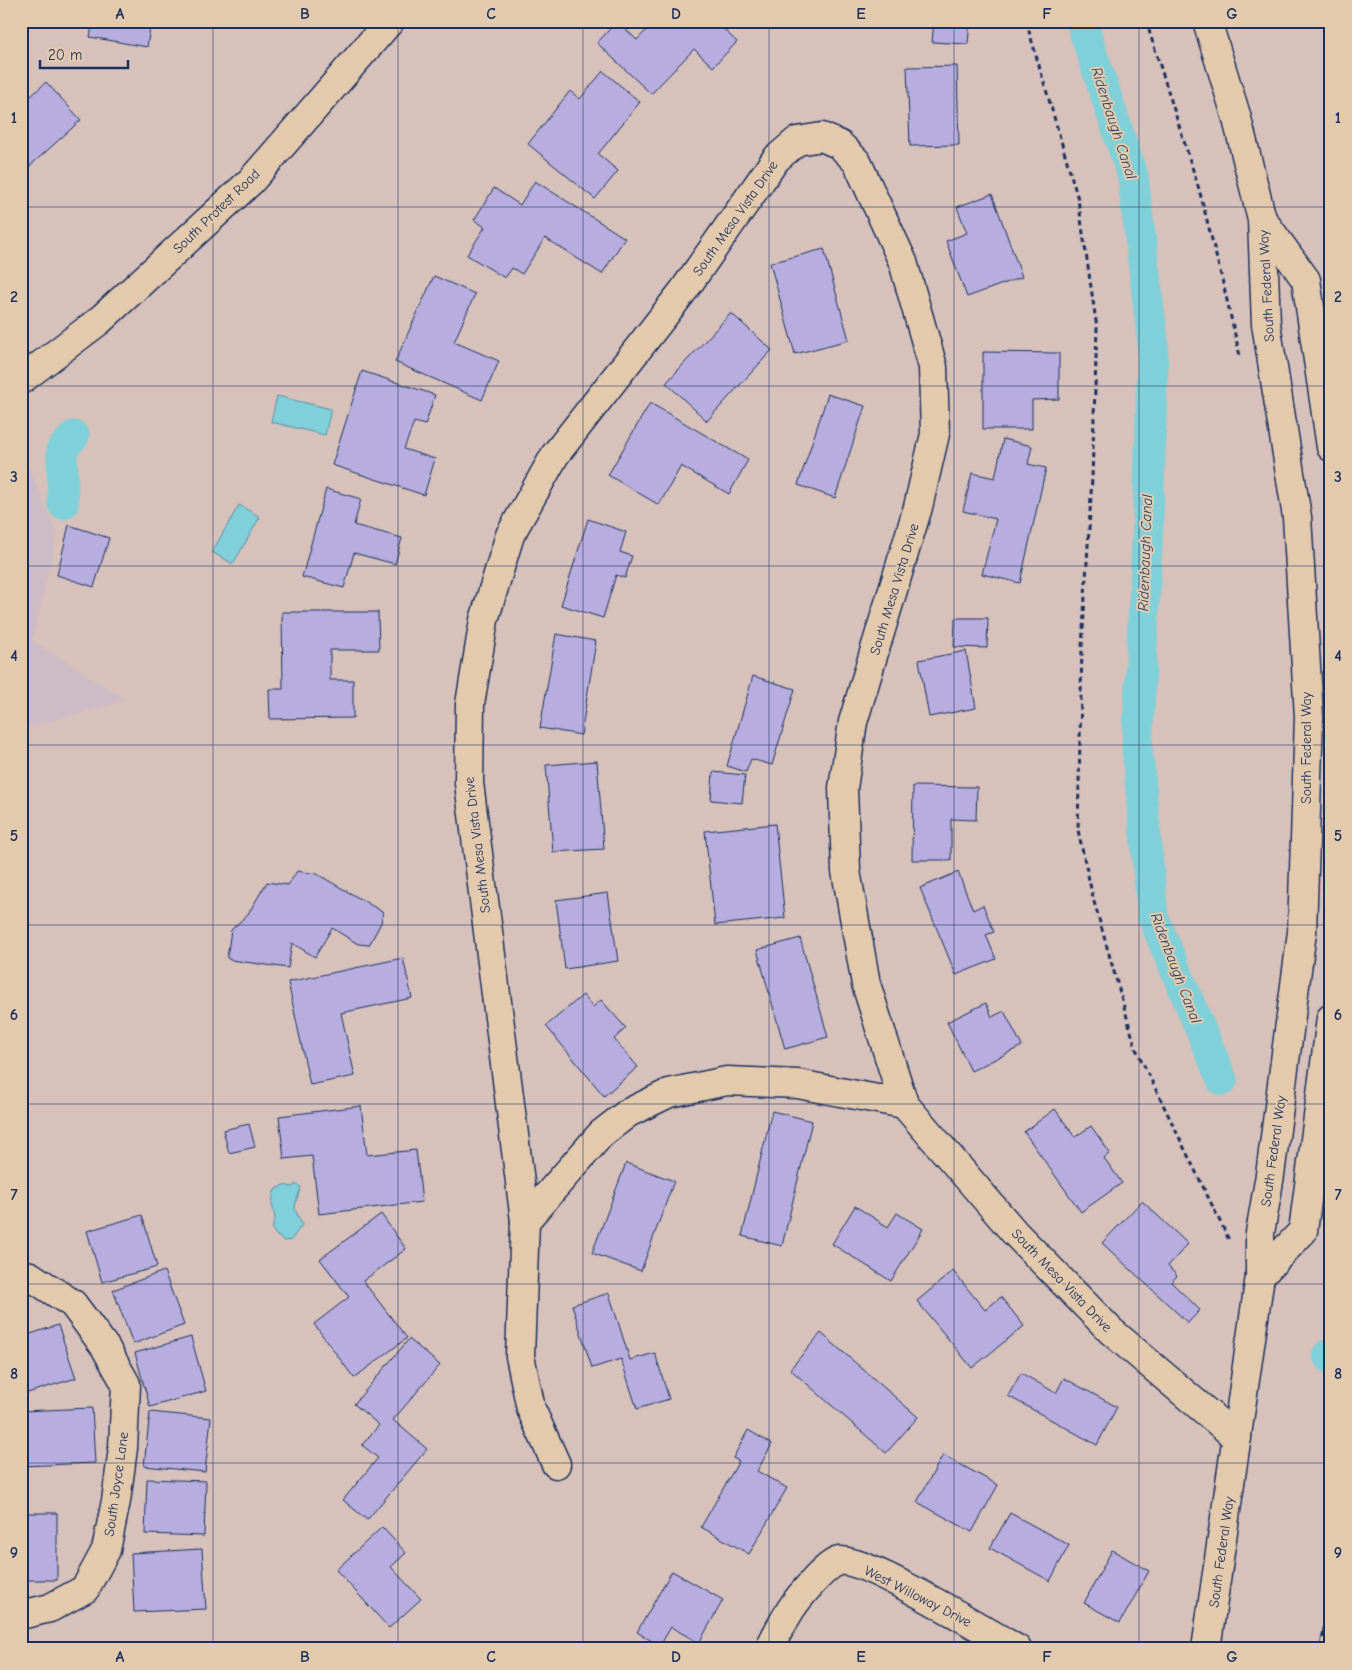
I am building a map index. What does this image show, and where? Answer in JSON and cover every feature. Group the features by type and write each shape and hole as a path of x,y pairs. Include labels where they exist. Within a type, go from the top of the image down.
{"street":[{"name":"South Protest Road","path":"21,380 99,321 250,182 390,21"},
{"name":"South Federal Way","path":"1206,1649 1260,1276 1260,1233 1270,1175 1302,932 1309,717 1298,517 1266,324 1262,219 1236,114 1207,21"},
{"name":"South Mesa Vista Drive","path":"556,1464 531,1408 520,1356 525,1221 468,784 470,704 484,620 510,535 555,455 684,290 776,159 797,141 822,137 840,145 856,162 903,262 933,367 935,434 918,507 853,722 842,788 846,870 866,984 904,1104 1015,1233 1111,1331 1237,1438"},
{"name":"South Federal Way","path":"1262,219 1306,280 1331,447"},
{"path":"1260,1276 1303,1230 1331,1018"},
{"path":"525,1221 601,1134 628,1113 669,1093 727,1081 798,1084 904,1104"},
{"name":"South Joyce Lane","path":"21,1274 30,1276 72,1304 105,1347 126,1384 123,1448 116,1501 106,1550 85,1589 50,1608 21,1615"},
{"name":"West Willoway Drive","path":"769,1649 792,1607 827,1566 839,1560 855,1564 895,1581 1017,1649"}],"path":[{"path":"1026,21 1078,199 1097,328 1092,478 1082,647 1078,830 1093,898 1136,1049 1232,1246"},
{"path":"1146,21 1199,188 1241,363"}],"shaded area":[{"path":"22,453 57,533 32,641 126,700 21,728"}],"water":[{"path":"277,396 331,409 325,435 271,422"},
{"path":"239,505 260,517 233,564 212,552"},
{"path":"295,1184 301,1187 295,1209 302,1225 291,1240 284,1241 272,1229 275,1218 272,1203 274,1191 283,1185 293,1187"}],"building":[{"path":"93,21 151,21 147,47 90,37"},
{"path":"617,21 637,40 655,21 715,21 737,42 713,67 694,49 651,94 597,43"},
{"path":"934,21 970,21 968,44 932,42"},
{"path":"957,66 959,145 910,146 907,67"},
{"path":"603,71 640,102 598,154 618,171 595,199 528,144 570,91 580,99"},
{"path":"46,82 81,120 21,174 21,89 29,98"},
{"path":"535,181 625,238 602,274 545,238 522,274 512,268 505,278 467,255 485,227 474,220 494,188 520,205"},
{"path":"992,194 1022,277 967,297 946,241 967,233 957,207"},
{"path":"824,249 849,340 795,354 770,263"},
{"path":"434,276 475,294 454,342 499,361 482,400 395,362"},
{"path":"731,313 772,350 707,421 666,383"},
{"path":"983,352 1059,353 1059,399 1032,400 1032,429 983,429"},
{"path":"362,371 435,395 425,425 414,422 404,449 435,459 424,495 332,465"},
{"path":"828,394 865,406 835,498 798,485"},
{"path":"650,403 748,460 729,494 681,466 659,505 608,475"},
{"path":"1003,439 1032,446 1028,464 1046,468 1020,583 982,574 996,519 963,511 972,473 995,478"},
{"path":"326,489 361,499 354,525 402,538 395,564 354,553 344,588 302,577"},
{"path":"588,519 626,532 620,552 632,556 625,578 616,575 603,618 561,605"},
{"path":"69,525 109,538 94,587 57,575"},
{"path":"282,612 378,612 379,650 330,650 330,680 353,680 353,718 270,719 269,689 283,689"},
{"path":"955,618 988,618 987,648 954,647"},
{"path":"556,634 596,641 581,735 540,728"},
{"path":"966,651 976,708 929,717 919,660"},
{"path":"753,676 795,689 772,765 751,759 746,772 727,766"},
{"path":"597,761 604,849 553,852 546,765"},
{"path":"713,772 745,775 742,803 711,800"},
{"path":"913,786 977,787 976,820 951,819 951,860 912,860"},
{"path":"775,824 785,918 715,925 705,831"},
{"path":"297,871 317,874 383,912 381,923 369,945 358,944 332,928 315,957 292,943 288,968 227,958 231,930 248,914 267,882 288,885"},
{"path":"958,872 973,910 983,905 994,932 986,935 996,959 956,975 920,888"},
{"path":"608,893 618,961 565,969 556,900"},
{"path":"800,938 828,1037 785,1049 757,950"},
{"path":"403,958 412,998 341,1013 355,1076 310,1085 288,982"},
{"path":"583,995 593,1007 601,1000 626,1028 614,1039 638,1067 604,1096 546,1026"},
{"path":"986,1003 992,1017 1004,1011 1022,1046 971,1071 947,1022"},
{"path":"361,1106 367,1155 416,1150 422,1202 319,1214 312,1156 284,1159 279,1116"},
{"path":"1055,1109 1075,1137 1091,1126 1110,1153 1104,1158 1122,1183 1081,1212 1024,1132"},
{"path":"772,1111 812,1121 782,1246 742,1236"},
{"path":"249,1124 255,1147 229,1153 223,1130"},
{"path":"626,1163 674,1181 641,1271 592,1253"},
{"path":"1142,1201 1188,1244 1168,1266 1177,1276 1171,1282 1200,1310 1188,1323 1102,1243"},
{"path":"855,1206 888,1227 897,1213 923,1229 891,1281 832,1244"},
{"path":"381,1214 406,1249 363,1281 407,1338 354,1378 314,1324 349,1297 320,1259"},
{"path":"142,1215 157,1267 102,1282 87,1231"},
{"path":"164,1271 184,1325 133,1344 113,1290"},
{"path":"953,1271 985,1310 1001,1297 1024,1326 972,1368 917,1301"},
{"path":"609,1293 630,1360 655,1353 669,1399 637,1409 621,1359 592,1368 572,1305"},
{"path":"58,1325 76,1378 21,1395 21,1337"},
{"path":"821,1333 918,1417 886,1453 790,1369"},
{"path":"191,1337 206,1391 150,1407 135,1353"},
{"path":"409,1339 440,1365 393,1420 427,1449 367,1520 343,1500 378,1458 362,1445 379,1425 354,1404"},
{"path":"1021,1373 1056,1393 1064,1378 1117,1407 1097,1445 1008,1396"},
{"path":"92,1408 95,1463 21,1466 21,1411"},
{"path":"150,1412 211,1418 205,1472 144,1466"},
{"path":"748,1430 772,1444 757,1471 787,1488 749,1554 701,1527 739,1461 733,1458"},
{"path":"943,1455 998,1485 972,1532 917,1502"},
{"path":"147,1479 206,1481 204,1536 145,1534"},
{"path":"21,1513 57,1513 57,1580 21,1580"},
{"path":"1010,1513 1069,1545 1050,1581 990,1548"},
{"path":"382,1527 406,1553 391,1567 421,1599 389,1628 336,1570"},
{"path":"202,1549 206,1609 134,1612 131,1553"},
{"path":"1112,1550 1149,1571 1120,1623 1084,1603"},
{"path":"672,1571 723,1600 699,1643 671,1627 660,1646 637,1632"},
{"path":"484,1641 498,1649 480,1649"},
{"path":"856,1643 866,1649 853,1649"}],"waterway":[{"name":"Ridenbaugh Canal","path":"1081,21 1133,177 1153,343 1148,522 1137,747 1153,917 1222,1080"},
{"path":"63,504 62,449 74,436"},
{"name":"Ridenbaugh Canal","path":"1328,1355 1331,1359"}],"railway":[{"path":"1322,1649 1331,1594"}]}
